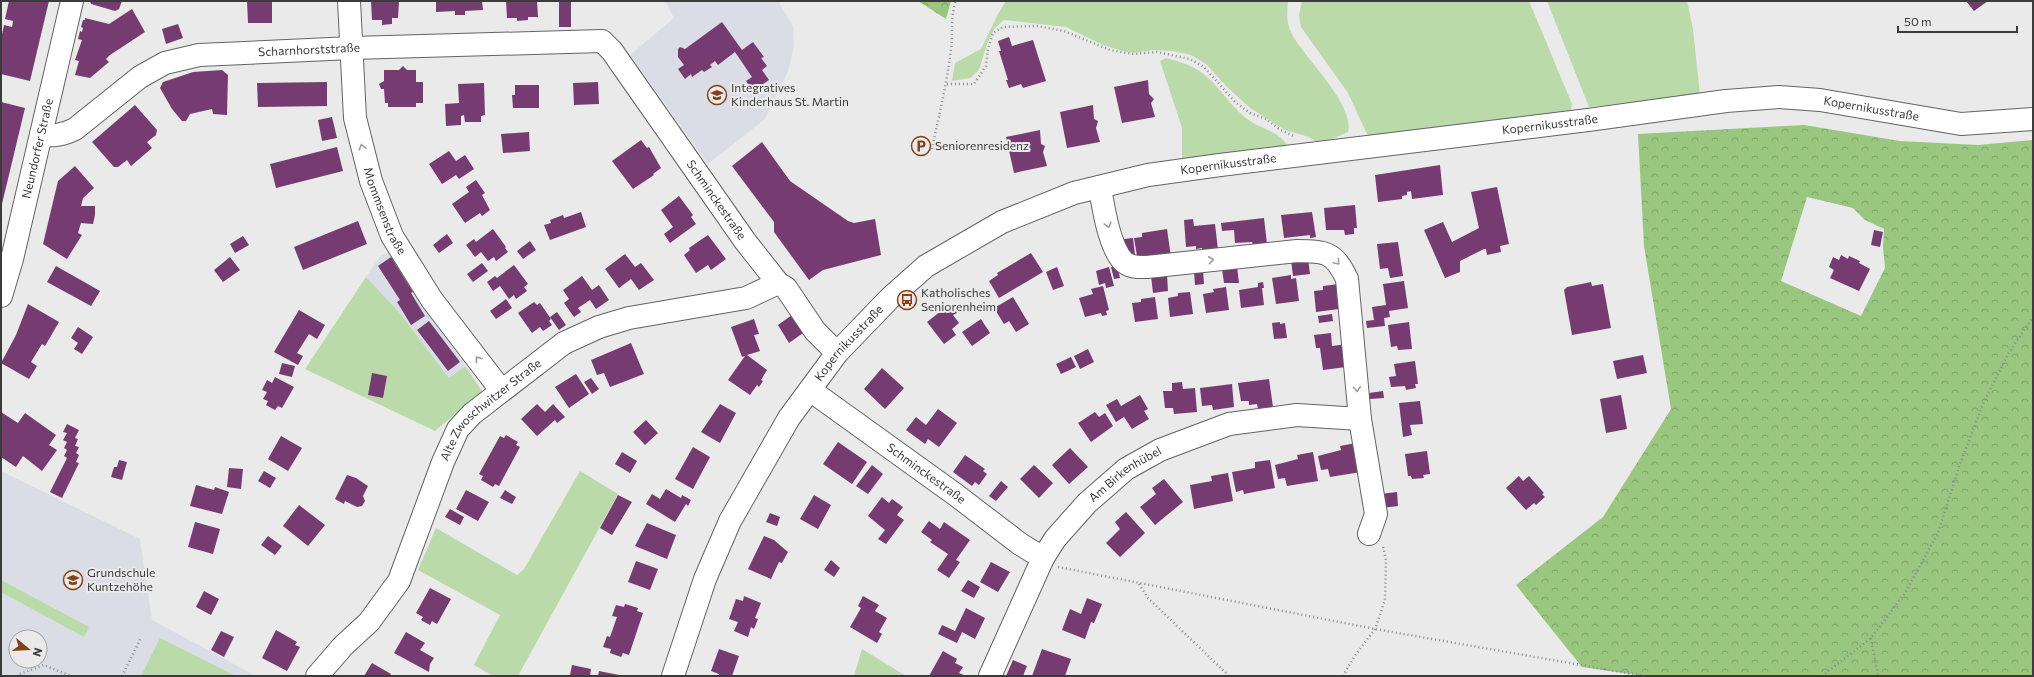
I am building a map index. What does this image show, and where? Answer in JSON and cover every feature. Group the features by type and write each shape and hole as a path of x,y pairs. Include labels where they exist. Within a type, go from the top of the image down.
{"street":[{"name":"Neundorfer Straße","path":"1,296 7,257 41,135 72,1"},
{"name":"Mommsenstraße","path":"349,1 355,118 371,181 392,236 432,300 501,390"},
{"name":"Scharnhorststraße","path":"41,135 54,136 65,134 75,129 140,77 165,63 181,58 199,55 352,48 602,41"},
{"name":"Schminckestraße","path":"602,41 612,51 745,241 778,283 786,288 815,331 837,353"},
{"name":"Kopernikusstraße","path":"674,676 705,579 730,521 789,418 837,353 890,298 926,266 1002,222 1074,193 1148,175 1320,152 1588,120 1726,100 1779,97 1820,100 1859,105 1904,116 1960,124 2033,119"},
{"path":"1100,187 1102,202 1115,248 1124,262 1132,267 1147,268 1297,251 1318,251 1330,254 1340,263 1347,280 1360,419 1376,514 1369,534"},
{"name":"Alte Zwoschwitzer Straße","path":"317,676 343,646 369,622 399,581 422,516 458,429 472,414 501,390 564,343 599,327 629,318 746,298 778,283"},
{"name":"Schminckestraße","path":"810,390 956,495 1020,544 1043,558"},
{"name":"Am Birkenhübel","path":"990,676 1043,558 1055,539 1087,503 1126,469 1160,450 1229,424 1297,415 1360,419"}],"path":[{"path":"932,149 947,84 952,44 952,12 956,1"},
{"path":"947,84 974,84 986,66 988,49 993,33 1003,27 1037,26 1064,31 1110,50 1133,54 1157,52 1190,59 1204,67 1235,102 1250,113 1266,119 1279,129 1318,149 1320,152"},
{"path":"1822,676 1871,638 1905,593 1938,533 1960,464 1984,402 2008,354 2033,317"},
{"path":"1343,676 1354,657 1375,628 1386,600 1386,560 1382,536 1369,534"},
{"path":"1043,558 1060,567 1139,584 1582,667 1644,676"},
{"path":"1139,584 1148,598 1229,676"},
{"path":"122,676 140,638"},
{"path":"1871,638 1878,676"},
{"path":"18,676 17,675 44,665 71,676"}],"shaded area":[{"name":"Integratives Kinderhaus St. Martin","path":"665,1 778,1 793,26 794,47 788,71 765,119 708,164 630,55 674,18"},
{"path":"392,252 465,366 449,378 399,312 366,277 381,255"},
{"name":"Grundschule Kuntzehöhe","path":"1,471 140,539 152,620 256,676 1,676"}],"green space":[{"path":"918,1 951,1 946,19"},
{"path":"1006,1 1288,1 1287,18 1290,30 1298,44 1327,81 1344,108 1348,121 1348,132 1325,142 1317,142 1309,137 1285,130 1250,108 1227,87 1206,64 1191,55 1173,51 1153,50 1133,53 1123,51 1103,45 1066,27 1004,20 994,29 987,44 979,70 970,78 952,81 955,63 981,49"},
{"path":"1302,1 1529,1 1572,104 1570,114 1370,138 1348,93 1301,27 1299,15"},
{"path":"1547,1 1687,1 1693,29 1700,95 1589,107"},
{"path":"1166,58 1190,66 1205,75 1246,118 1276,134 1289,149 1182,159 1182,128 1160,61"},
{"path":"1804,125 1900,141 1978,145 2033,140 2033,676 1644,676 1582,667 1516,585 1603,517 1671,409 1644,246 1638,134","holes":["1807,197 1853,208 1865,220 1884,229 1883,247 1885,268 1861,316 1781,281"]},
{"path":"366,277 399,312 449,378 465,366 482,391 435,431 305,369"},
{"path":"580,471 618,494 518,676 493,676 474,665 500,615 418,570 436,528 517,575 524,569"},
{"path":"1,580 89,627 84,637 1,592"},
{"path":"160,638 236,676 141,676"},
{"path":"862,649 906,676 854,676"}],"building":[{"path":"9,1 49,1 30,81 1,74 1,39 4,25 12,27 13,21 5,19"},
{"path":"90,1 122,1 119,9 115,11 91,4"},
{"path":"247,1 272,1 272,23 248,23"},
{"path":"371,1 399,1 398,18 392,18 392,24 382,25 382,20 372,20"},
{"path":"436,1 482,1 483,10 465,11 465,15 455,15 455,11 436,12"},
{"path":"506,1 537,1 538,17 528,17 528,20 517,21 517,18 507,18"},
{"path":"559,1 571,1 571,27 559,27"},
{"path":"1966,1 1988,1 1974,11"},
{"path":"132,9 145,32 110,55 106,59 109,62 90,78 75,75 79,61 75,60 82,40 78,39 80,31 82,32 83,28 81,27 83,20 85,20 85,18 109,24"},
{"path":"722,22 742,50 753,42 764,57 761,58 767,66 762,70 769,80 753,91 746,81 752,77 735,52 718,65 715,61 710,65 712,67 704,72 702,70 692,77 691,74 685,79 678,69 684,65 678,57 678,49 680,47 685,49"},
{"path":"178,24 183,38 166,44 162,29"},
{"path":"1009,37 1012,46 1033,40 1046,81 1023,88 1021,84 1009,88 999,51 1001,51 998,41"},
{"path":"403,66 407,70 416,70 416,82 423,82 423,103 416,103 416,107 388,107 388,103 385,103 384,89 381,89 379,84 384,81 384,70 399,70"},
{"path":"222,70 228,75 227,115 213,114 212,109 190,114 186,121 182,121 172,109 160,88 163,82 193,72"},
{"path":"1148,80 1149,94 1154,99 1151,103 1155,117 1122,123 1114,87"},
{"path":"327,82 327,106 258,107 257,83"},
{"path":"598,82 599,104 574,105 573,83"},
{"path":"484,83 485,115 481,116 481,122 465,122 464,115 461,116 461,125 446,126 445,104 459,103 458,84"},
{"path":"515,85 539,85 539,108 513,108 512,95 515,95"},
{"path":"1,102 25,108 2,204 1,204"},
{"path":"135,105 157,130 156,135 147,142 152,148 131,166 127,160 118,167 114,167 92,142"},
{"path":"1093,105 1094,119 1098,121 1096,128 1100,142 1067,148 1060,112"},
{"path":"332,117 337,138 322,141 318,120"},
{"path":"1040,130 1041,144 1045,146 1043,152 1047,166 1014,173 1006,137"},
{"path":"529,132 530,151 503,153 501,134"},
{"path":"641,140 647,148 649,147 661,168 653,174 654,175 633,189 612,161"},
{"path":"762,142 790,181 848,221 854,223 875,219 881,255 823,270 809,280 774,232 774,222 732,166"},
{"path":"337,147 343,171 276,188 270,164"},
{"path":"449,151 456,161 465,155 474,169 459,179 456,175 442,184 429,164"},
{"path":"1440,165 1443,195 1412,199 1411,191 1407,192 1407,195 1402,196 1402,199 1378,202 1375,175"},
{"path":"75,166 94,188 83,198 81,206 95,206 95,215 93,224 81,223 78,233 82,235 67,259 43,244 58,181"},
{"path":"476,180 485,193 482,195 490,210 482,216 480,213 465,223 452,204 469,192 466,187"},
{"path":"1497,187 1509,244 1500,246 1501,252 1487,255 1486,249 1484,249 1460,261 1460,272 1445,278 1424,230 1443,222 1452,242 1479,228 1471,192"},
{"path":"679,196 693,215 691,217 696,224 670,243 664,234 673,227 661,210"},
{"path":"1355,205 1357,228 1354,228 1354,234 1345,235 1344,230 1326,230 1324,208"},
{"path":"581,212 586,227 550,240 544,225 551,223 550,220 563,215 564,218"},
{"path":"1312,212 1316,237 1310,238 1310,235 1284,238 1281,215"},
{"path":"1264,218 1267,244 1253,245 1252,242 1235,243 1234,230 1222,231 1221,223"},
{"path":"1193,219 1194,226 1215,224 1218,250 1203,252 1202,248 1196,249 1196,246 1186,247 1184,220"},
{"path":"358,221 367,244 303,270 294,247"},
{"path":"493,229 508,252 496,261 494,257 488,261 481,252 475,257 466,245 474,239 476,242"},
{"path":"1167,229 1171,257 1155,258 1155,255 1137,256 1134,238 1142,237 1142,233"},
{"path":"1874,230 1883,232 1880,247 1871,245"},
{"path":"447,234 453,243 439,253 433,245"},
{"path":"708,235 726,259 711,270 708,265 696,273 684,255 690,250 689,248"},
{"path":"243,236 249,245 235,253 230,244"},
{"path":"1133,238 1135,255 1126,256 1124,239"},
{"path":"530,241 536,250 523,259 517,251"},
{"path":"1398,242 1403,276 1390,278 1388,268 1380,269 1377,244"},
{"path":"1031,253 1043,272 999,298 989,281 998,275 997,273"},
{"path":"625,254 635,267 641,263 654,280 639,290 631,279 619,288 605,269"},
{"path":"1841,255 1848,259 1849,256 1860,261 1859,263 1870,269 1859,291 1830,278 1834,270 1829,267 1833,257 1839,260"},
{"path":"230,257 240,270 223,282 214,270"},
{"path":"391,257 413,292 411,293 425,316 411,325 397,302 400,300 378,266"},
{"path":"1308,258 1310,274 1293,276 1291,260"},
{"path":"482,263 488,271 473,282 467,274"},
{"path":"514,265 528,284 524,287 527,291 516,299 514,295 509,299 500,286 493,291 487,282 495,276 497,278"},
{"path":"1117,265 1120,278 1114,279 1111,267"},
{"path":"56,266 100,291 91,306 47,282"},
{"path":"1057,267 1064,286 1053,290 1046,272"},
{"path":"1109,267 1114,286 1106,288 1105,283 1099,285 1096,271"},
{"path":"1237,267 1239,283 1224,283 1222,269"},
{"path":"1203,270 1204,284 1195,285 1194,271"},
{"path":"1167,275 1168,291 1153,293 1151,276"},
{"path":"1291,275 1291,279 1296,278 1299,301 1276,304 1272,278"},
{"path":"582,276 592,290 599,285 609,300 596,309 590,300 578,308 581,312 574,317 564,303 569,299 563,290"},
{"path":"1404,281 1408,308 1389,311 1390,317 1384,318 1385,326 1367,328 1366,321 1374,320 1372,307 1386,305 1383,284"},
{"path":"1263,282 1264,288 1262,288 1264,305 1241,308 1239,290 1258,287 1258,283"},
{"path":"1591,282 1592,286 1603,284 1611,328 1572,335 1564,290 1567,287"},
{"path":"1339,284 1340,294 1337,294 1339,309 1316,312 1314,291 1323,290 1323,286"},
{"path":"1103,286 1109,310 1106,311 1107,315 1102,316 1101,313 1085,317 1079,298 1093,294 1091,289"},
{"path":"1226,287 1229,310 1206,313 1203,294 1214,292 1213,289"},
{"path":"1190,292 1193,314 1170,317 1168,298 1178,296 1178,293"},
{"path":"1013,297 1029,324 1016,332 1009,321 1004,324 994,308"},
{"path":"1155,297 1158,319 1135,322 1132,303 1141,302 1141,299"},
{"path":"506,299 512,308 496,319 490,311"},
{"path":"534,302 537,305 540,303 551,319 549,321 552,325 543,331 540,327 532,333 518,313"},
{"path":"28,304 59,322 45,346 42,344 31,362 37,366 29,379 1,363 16,335"},
{"path":"950,304 957,313 953,315 959,323 952,329 956,335 944,344 927,322"},
{"path":"299,310 325,325 317,339 309,334 297,353 303,356 298,365 274,352"},
{"path":"557,312 566,325 559,330 550,317"},
{"path":"1332,314 1333,321 1319,323 1318,316"},
{"path":"792,315 803,333 789,343 778,325"},
{"path":"754,319 759,334 754,335 760,351 747,355 767,370 759,387 757,385 750,395 728,380 745,356 742,357 731,327"},
{"path":"981,319 990,333 972,346 962,332"},
{"path":"429,321 460,362 448,371 417,330"},
{"path":"1280,322 1280,324 1285,323 1287,338 1274,339 1272,323"},
{"path":"1409,322 1412,349 1398,350 1397,346 1391,347 1388,325"},
{"path":"78,327 93,337 82,354 74,349 78,343 71,338"},
{"path":"1331,333 1332,346 1347,344 1346,367 1323,370 1320,348 1316,348 1314,335"},
{"path":"631,343 644,374 610,387 604,373 597,375 591,360"},
{"path":"1088,349 1094,362 1080,369 1074,356"},
{"path":"1643,355 1647,373 1617,379 1613,361"},
{"path":"1071,357 1076,367 1061,374 1056,364"},
{"path":"1415,361 1418,384 1415,384 1416,388 1406,390 1405,386 1391,387 1389,377 1396,376 1394,364"},
{"path":"282,363 295,366 292,377 279,374"},
{"path":"882,368 904,388 885,409 864,389"},
{"path":"372,373 387,376 383,398 368,395"},
{"path":"576,374 589,394 569,408 555,387"},
{"path":"275,377 294,387 282,408 278,406 275,410 266,405 268,401 263,399 267,392 262,390 267,380 272,383"},
{"path":"591,378 599,389 592,394 584,382"},
{"path":"1269,379 1273,407 1258,409 1257,404 1249,405 1249,401 1241,401 1238,383"},
{"path":"1182,382 1183,389 1195,388 1197,412 1174,414 1173,408 1165,408 1163,391 1172,391 1172,383"},
{"path":"1232,384 1234,407 1213,410 1212,405 1202,406 1200,388"},
{"path":"1383,391 1384,398 1370,399 1369,393"},
{"path":"1140,395 1148,409 1144,411 1149,419 1132,429 1124,417 1116,422 1106,405 1117,399 1121,406"},
{"path":"1621,395 1627,429 1606,433 1600,399"},
{"path":"1420,401 1423,424 1410,425 1412,435 1403,437 1399,403"},
{"path":"537,404 545,412 553,404 565,417 557,423 555,420 537,436 521,419"},
{"path":"720,404 736,413 720,443 701,432"},
{"path":"938,409 957,423 939,447 928,439 925,444 906,430 916,417 926,425"},
{"path":"1,412 18,423 25,413 56,435 49,445 57,450 42,471 23,456 16,467 1,457"},
{"path":"1095,412 1099,417 1105,413 1113,426 1091,442 1078,423"},
{"path":"646,420 658,433 645,445 633,432"},
{"path":"67,424 79,430 75,438 78,439 75,446 79,447 76,453 79,455 76,462 79,463 62,498 50,492 67,458 64,456 67,450 64,448 67,442 63,440 67,433 63,432"},
{"path":"506,435 518,442 516,445 520,447 499,486 495,484 493,487 481,480 483,476 479,474 500,436 504,438"},
{"path":"281,436 302,448 288,471 268,459"},
{"path":"838,442 867,462 852,484 823,464"},
{"path":"1356,443 1361,472 1330,477 1328,469 1321,470 1318,456 1341,450 1340,446"},
{"path":"693,447 710,457 693,489 675,479"},
{"path":"1070,448 1088,467 1069,484 1052,465"},
{"path":"1427,451 1430,474 1423,475 1424,478 1412,479 1411,476 1408,476 1405,454"},
{"path":"622,452 637,461 630,473 615,464"},
{"path":"1313,452 1318,481 1287,486 1285,478 1278,479 1275,465 1298,459 1297,455"},
{"path":"965,455 985,469 983,471 987,474 979,485 975,482 972,486 953,472"},
{"path":"119,460 127,462 122,480 111,477 114,467 117,467"},
{"path":"1270,460 1275,488 1244,494 1243,490 1236,492 1232,472 1255,468 1255,462"},
{"path":"872,465 883,474 868,494 856,486"},
{"path":"1034,465 1053,483 1039,498 1020,479"},
{"path":"229,468 243,469 241,489 227,487"},
{"path":"264,471 276,478 270,488 258,481"},
{"path":"1228,473 1233,501 1194,509 1190,485 1212,481 1211,476"},
{"path":"347,475 356,478 368,486 363,496 365,501 362,506 357,507 345,501 344,504 335,499"},
{"path":"1519,476 1523,481 1529,476 1544,493 1542,494 1545,497 1536,505 1534,503 1526,510 1506,488"},
{"path":"1164,479 1183,502 1155,525 1140,507 1156,494 1152,488"},
{"path":"1001,481 1008,487 996,501 989,496"},
{"path":"196,485 214,490 215,487 229,492 222,514 190,506"},
{"path":"666,489 681,498 682,495 691,500 688,506 686,504 675,522 646,504 652,494 660,499"},
{"path":"466,490 489,502 478,521 456,509"},
{"path":"505,490 516,497 512,504 500,498"},
{"path":"1397,492 1398,506 1381,508 1380,494"},
{"path":"618,495 632,502 612,535 600,528"},
{"path":"814,495 831,505 818,529 800,519"},
{"path":"882,497 889,503 892,499 903,507 897,515 904,520 886,544 878,539 885,530 868,516"},
{"path":"299,505 325,525 308,546 283,526"},
{"path":"450,509 464,517 460,525 445,517"},
{"path":"1126,512 1145,533 1120,557 1106,543 1120,529 1115,522"},
{"path":"770,513 780,517 777,526 766,522"},
{"path":"929,521 940,529 944,522 970,540 956,560 960,562 949,578 937,570 948,554 930,542 932,540 921,532"},
{"path":"195,522 220,529 213,554 188,547"},
{"path":"647,523 676,535 667,559 635,546"},
{"path":"268,536 282,546 275,555 261,545"},
{"path":"764,536 774,540 788,552 782,563 779,562 771,579 748,569"},
{"path":"831,560 840,568 834,577 824,570"},
{"path":"636,561 658,569 650,590 628,582"},
{"path":"991,562 1010,572 998,592 980,582"},
{"path":"968,580 980,587 974,598 961,591"},
{"path":"430,588 451,599 437,624 432,621 430,625 421,620 423,617 416,613"},
{"path":"204,591 219,599 211,615 196,607"},
{"path":"744,596 761,603 755,618 758,619 754,629 751,627 748,637 734,631 738,622 729,619 736,599 743,601"},
{"path":"863,596 879,605 875,611 887,618 879,632 882,634 877,643 850,627 861,608 858,606"},
{"path":"1087,598 1102,604 1094,623 1091,622 1085,639 1062,630 1070,609 1081,614"},
{"path":"625,604 638,608 637,611 643,613 629,655 623,653 621,657 610,653 611,649 603,647 607,636 610,637 617,617 612,616 616,605 624,607"},
{"path":"966,608 985,618 975,639 962,632 957,643 938,634 942,625 955,631"},
{"path":"276,630 297,642 295,645 300,647 287,671 262,658"},
{"path":"221,631 234,637 224,657 211,650"},
{"path":"406,632 425,643 420,650 434,658 430,664 429,672 394,653"},
{"path":"719,649 739,656 732,676 719,676 719,674 711,671"},
{"path":"1042,649 1071,659 1065,676 1032,676"},
{"path":"943,651 957,659 955,663 963,667 959,673 966,676 929,676"},
{"path":"1013,660 1027,666 1023,676 1006,676"},
{"path":"372,663 391,674 390,676 364,676"},
{"path":"572,665 591,669 590,676 570,675"},
{"path":"599,671 619,675 619,676 598,676"}],"place":[{"name":"Integratives Kinderhaus St. Martin","path":"717,95"},
{"name":"Seniorenresidenz","path":"921,146"},
{"name":"Katholisches Seniorenheim","path":"907,300"},
{"name":"Grundschule Kuntzehöhe","path":"73,580"}]}
